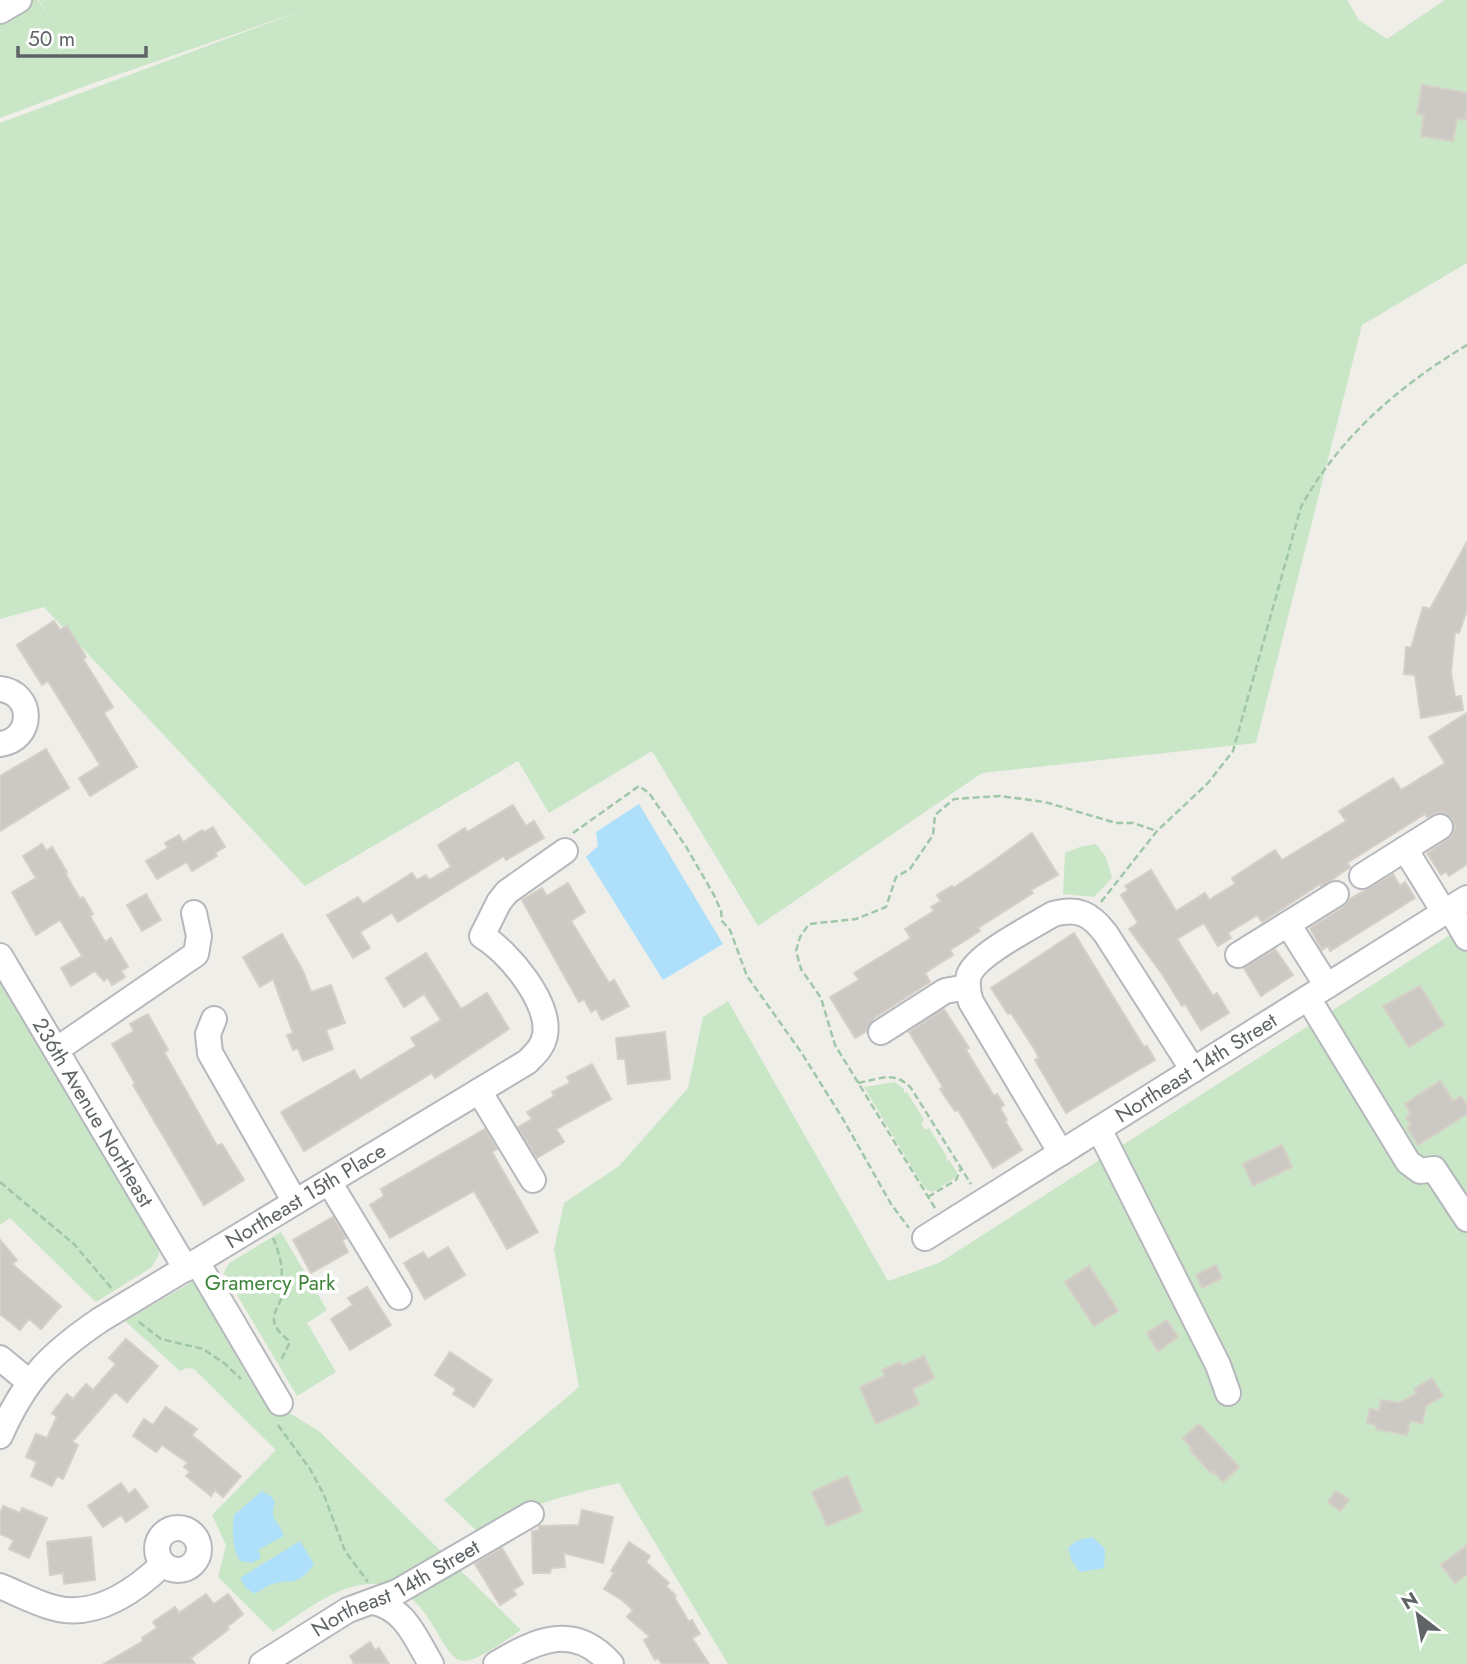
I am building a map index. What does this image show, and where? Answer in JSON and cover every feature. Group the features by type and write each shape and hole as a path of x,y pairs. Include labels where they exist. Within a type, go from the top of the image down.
{"street":[{"path":"0,11 19,0"},
{"path":"0,689 13,692 19,698 24,705 27,722 18,737 11,742 0,744"},
{"path":"1362,876 1440,827"},
{"path":"1405,849 1453,906 1467,938"},
{"name":"Northeast 15th Place","path":"0,1436 10,1411 29,1382 69,1341 527,1062 539,1051 545,1035 545,1017 538,1002 511,958 482,936 507,892 565,851"},
{"path":"1238,955 1336,894"},
{"name":"Northeast 14th Street","path":"925,1238 1453,906"},
{"path":"1061,1153 971,1002 967,987 970,974 978,960 1053,914 1066,911 1096,920 1193,1070"},
{"path":"56,1050 196,954 199,936 194,913"},
{"path":"1288,924 1318,992 1408,1162 1420,1171 1434,1168 1467,1219"},
{"name":"236th Avenue Northeast","path":"0,956 192,1265 248,1373 276,1410"},
{"path":"881,1032 945,990 967,987"},
{"path":"214,1019 208,1034 210,1053 295,1202"},
{"path":"479,1091 533,1180"},
{"path":"1099,1129 1218,1364 1228,1393"},
{"path":"329,1182 399,1297"},
{"path":"0,1358 29,1382"},
{"name":"Northeast 14th Street","path":"262,1664 348,1610 397,1592 531,1514"},
{"path":"0,1586 51,1607 70,1611 87,1610 103,1606 163,1564"},
{"path":"373,1602 397,1611 431,1664"},
{"path":"496,1664 528,1645 544,1640 573,1641 602,1654 611,1664"}],"path":[{"path":"1098,907 1157,831 1208,783 1233,751 1301,507 1318,476 1378,407 1467,345"},
{"path":"565,851 571,835 620,799 639,786 649,793 685,845 714,895 722,921 730,930 747,976 801,1052 891,1204 912,1233 919,1229 925,1238"},
{"path":"940,1216 835,1045 821,999 801,969 796,951 800,937 809,924 856,919 886,907 896,877 910,869 933,835 935,815 954,799 1000,796 1045,802 1157,831"},
{"path":"858,1083 891,1076 902,1078 972,1185"},
{"path":"928,1197 956,1180 961,1168"},
{"path":"248,1373 283,1360 290,1342 273,1325 272,1317 284,1293 281,1282 284,1274 275,1244 263,1222"},
{"path":"276,1410 324,1495 345,1551 368,1580 373,1602"}],"green space":[{"path":"0,0 38,0 49,18 39,0 1347,0 1359,20 1387,39 1445,0 1467,0 1467,263 1362,325 1256,743 982,773 758,926 652,751 549,813 518,761 305,886 44,607 0,619 0,123 304,10 0,118"},
{"path":"1096,844 1106,857 1112,878 1094,897 1063,894 1065,853"},
{"path":"1467,924 1467,1664 728,1664 619,1483 529,1508 478,1532 444,1500 579,1387 554,1249 564,1203 619,1166 688,1088 703,1017 728,1001 888,1281 939,1263"},
{"path":"0,981 158,1243 159,1254 152,1267 96,1302 10,1218 0,1225"},
{"path":"895,1082 904,1089 904,1093 907,1092 924,1120 921,1123 925,1130 929,1128 947,1157 946,1161 949,1160 957,1172 956,1177 933,1192 922,1184 864,1087"},
{"name":"Gramercy Park","path":"281,1232 327,1310 307,1323 336,1372 297,1396 224,1273 229,1263"},
{"path":"197,1279 281,1408 319,1431 521,1630 485,1653 464,1661 454,1657 413,1600 397,1589 375,1584 338,1592 273,1632 218,1577 226,1545 212,1515 276,1450 194,1369 186,1368 180,1371 125,1321"}],"water":[{"path":"639,804 723,944 663,980 586,857 598,846 596,832"},
{"path":"262,1491 272,1497 275,1503 274,1517 284,1536 258,1550 261,1558 252,1563 240,1561 233,1539 234,1515"},
{"path":"1092,1537 1105,1549 1104,1568 1080,1572 1072,1561 1068,1548 1076,1541"},
{"path":"300,1541 314,1564 303,1577 270,1585 255,1594 246,1588 240,1578"}],"building":[{"path":"1422,85 1467,93 1466,120 1457,118 1453,141 1421,136 1424,115 1417,114"},
{"path":"1467,542 1467,610 1459,633 1455,632 1451,673 1455,697 1461,696 1463,710 1421,718 1415,675 1404,674 1406,647 1411,648 1423,607 1430,609"},
{"path":"54,621 60,630 67,626 86,657 83,659 113,707 104,713 137,767 90,796 79,778 100,765 48,681 42,685 17,645"},
{"path":"1467,713 1467,864 1449,876 1446,872 1441,875 1427,853 1448,839 1455,826 1446,814 1439,812 1427,817 1425,814 1347,863 1350,867 1333,879 1321,886 1320,884 1262,922 1257,915 1228,933 1231,938 1218,946 1204,923 1177,939 1213,996 1217,993 1229,1013 1201,1030 1129,929 1138,923 1121,895 1128,890 1125,886 1151,870 1176,911 1205,893 1209,900 1235,884 1232,878 1275,850 1282,860 1346,821 1339,811 1393,778 1401,790 1445,763 1429,737"},
{"path":"46,749 69,788 0,831 0,776"},
{"path":"513,805 526,826 534,821 544,838 506,860 504,856 398,922 392,913 360,932 370,948 353,958 327,915 358,897 363,904 412,873 417,880 426,875 429,880 451,867 438,845 465,828 467,832"},
{"path":"213,827 225,847 215,853 217,856 192,871 187,862 157,879 146,861 168,848 165,843 179,835 183,842 202,830 204,832"},
{"path":"1032,833 1058,875 1031,890 1033,893 978,928 980,931 950,950 953,955 925,973 930,982 874,1018 867,1031 855,1038 830,997 859,980 854,973 911,938 905,929 934,911 931,907 941,901 937,895 952,886 953,888"},
{"path":"42,844 46,851 52,847 80,899 83,897 93,914 90,916 105,942 111,938 128,967 121,971 125,977 112,985 108,978 104,981 95,971 71,986 61,968 82,956 60,920 36,935 12,892 36,878 23,856"},
{"path":"1393,874 1400,886 1405,882 1415,898 1330,951 1328,946 1322,950 1310,928 1344,907 1350,899"},
{"path":"568,883 585,912 571,921 609,983 614,980 629,1006 602,1020 596,1009 591,1012 584,999 579,1002 522,900 542,888 547,896"},
{"path":"146,894 161,920 142,931 127,905"},
{"path":"1074,933 1144,1047 1147,1046 1155,1060 1066,1113 1035,1060 1039,1058 1035,1050 991,988"},
{"path":"282,934 303,971 311,992 331,985 345,1023 326,1030 333,1049 303,1061 298,1048 293,1050 287,1035 293,1033 273,979 260,987 243,957"},
{"path":"1275,949 1293,975 1261,996 1244,968"},
{"path":"426,953 461,1009 487,993 509,1029 435,1078 432,1073 304,1151 281,1112 354,1070 360,1080 416,1046 411,1038 441,1020 424,994 404,1007 386,978"},
{"path":"1420,986 1444,1025 1409,1047 1383,1006"},
{"path":"944,1009 969,1048 966,1050 994,1096 997,1094 1004,1105 1000,1108 1007,1120 1005,1121 1022,1150 993,1168 958,1110 955,1111 940,1089 943,1087 909,1032"},
{"path":"148,1014 168,1050 164,1052 217,1146 222,1144 244,1180 204,1205 133,1085 135,1083 112,1044 134,1031 130,1024"},
{"path":"665,1032 670,1079 628,1084 625,1059 618,1059 616,1038"},
{"path":"592,1064 611,1099 556,1129 564,1142 537,1158 518,1127 532,1119 527,1112 554,1096 552,1092 570,1083 567,1077"},
{"path":"1440,1081 1453,1101 1461,1096 1467,1105 1467,1114 1418,1145 1407,1128 1411,1125 1406,1117 1411,1114 1405,1104"},
{"path":"485,1129 497,1149 492,1152 538,1232 507,1249 474,1191 390,1238 370,1205 384,1196 381,1189"},
{"path":"1282,1145 1292,1167 1253,1186 1243,1164"},
{"path":"333,1217 346,1238 342,1240 348,1252 311,1273 293,1240"},
{"path":"0,1240 17,1260 12,1264 61,1306 41,1329 29,1319 20,1330 0,1314"},
{"path":"448,1247 465,1275 425,1299 404,1263 423,1252 428,1259"},
{"path":"1216,1265 1222,1278 1202,1288 1196,1275"},
{"path":"1089,1266 1118,1311 1094,1326 1065,1282"},
{"path":"367,1287 391,1325 350,1350 331,1319 353,1305 348,1298"},
{"path":"1167,1320 1178,1337 1158,1351 1147,1333"},
{"path":"126,1339 158,1366 127,1402 115,1392 72,1442 78,1445 63,1479 57,1476 52,1486 31,1476 37,1462 26,1457 36,1434 47,1438 57,1417 52,1413 67,1394 73,1399 86,1384 93,1390 116,1364 109,1358"},
{"path":"450,1352 492,1380 474,1407 453,1394 456,1389 435,1375"},
{"path":"924,1356 934,1378 912,1389 919,1404 876,1424 860,1387 885,1376 882,1370 900,1362 902,1366"},
{"path":"1432,1378 1443,1396 1426,1406 1422,1423 1410,1421 1407,1435 1376,1429 1376,1425 1367,1423 1370,1409 1379,1411 1381,1400 1399,1403 1417,1393 1414,1389"},
{"path":"166,1407 197,1429 192,1435 241,1476 223,1497 215,1490 211,1496 186,1476 190,1472 184,1467 188,1463 162,1445 156,1452 133,1436 144,1419 153,1425"},
{"path":"1199,1424 1239,1467 1223,1482 1190,1450 1192,1448 1183,1438"},
{"path":"847,1476 862,1511 827,1526 812,1492"},
{"path":"121,1483 129,1494 135,1489 148,1507 126,1522 121,1515 103,1527 88,1506"},
{"path":"1336,1491 1349,1500 1340,1511 1328,1502"},
{"path":"3,1506 20,1513 22,1508 47,1518 29,1558 9,1549 14,1540 0,1534 0,1514"},
{"path":"582,1510 613,1517 603,1563 564,1553 565,1567 551,1568 550,1573 533,1573 532,1531 539,1530 539,1526 579,1525"},
{"path":"91,1537 95,1580 64,1584 63,1573 50,1575 47,1542"},
{"path":"629,1542 650,1556 646,1562 669,1583 666,1586 676,1596 674,1597 689,1622 692,1620 700,1634 692,1638 709,1664 662,1664 658,1658 655,1660 644,1640 650,1637 627,1617 633,1610 604,1589 614,1573 611,1571"},
{"path":"1467,1545 1467,1574 1455,1583 1441,1565"},
{"path":"502,1548 523,1584 513,1590 516,1595 500,1605 475,1564"},
{"path":"206,1594 214,1604 228,1594 243,1614 227,1627 229,1629 191,1658 195,1664 104,1664 143,1641 142,1638 157,1628 153,1622 175,1607 179,1613"},
{"path":"370,1642 375,1650 379,1648 389,1664 353,1664 350,1656"}]}
